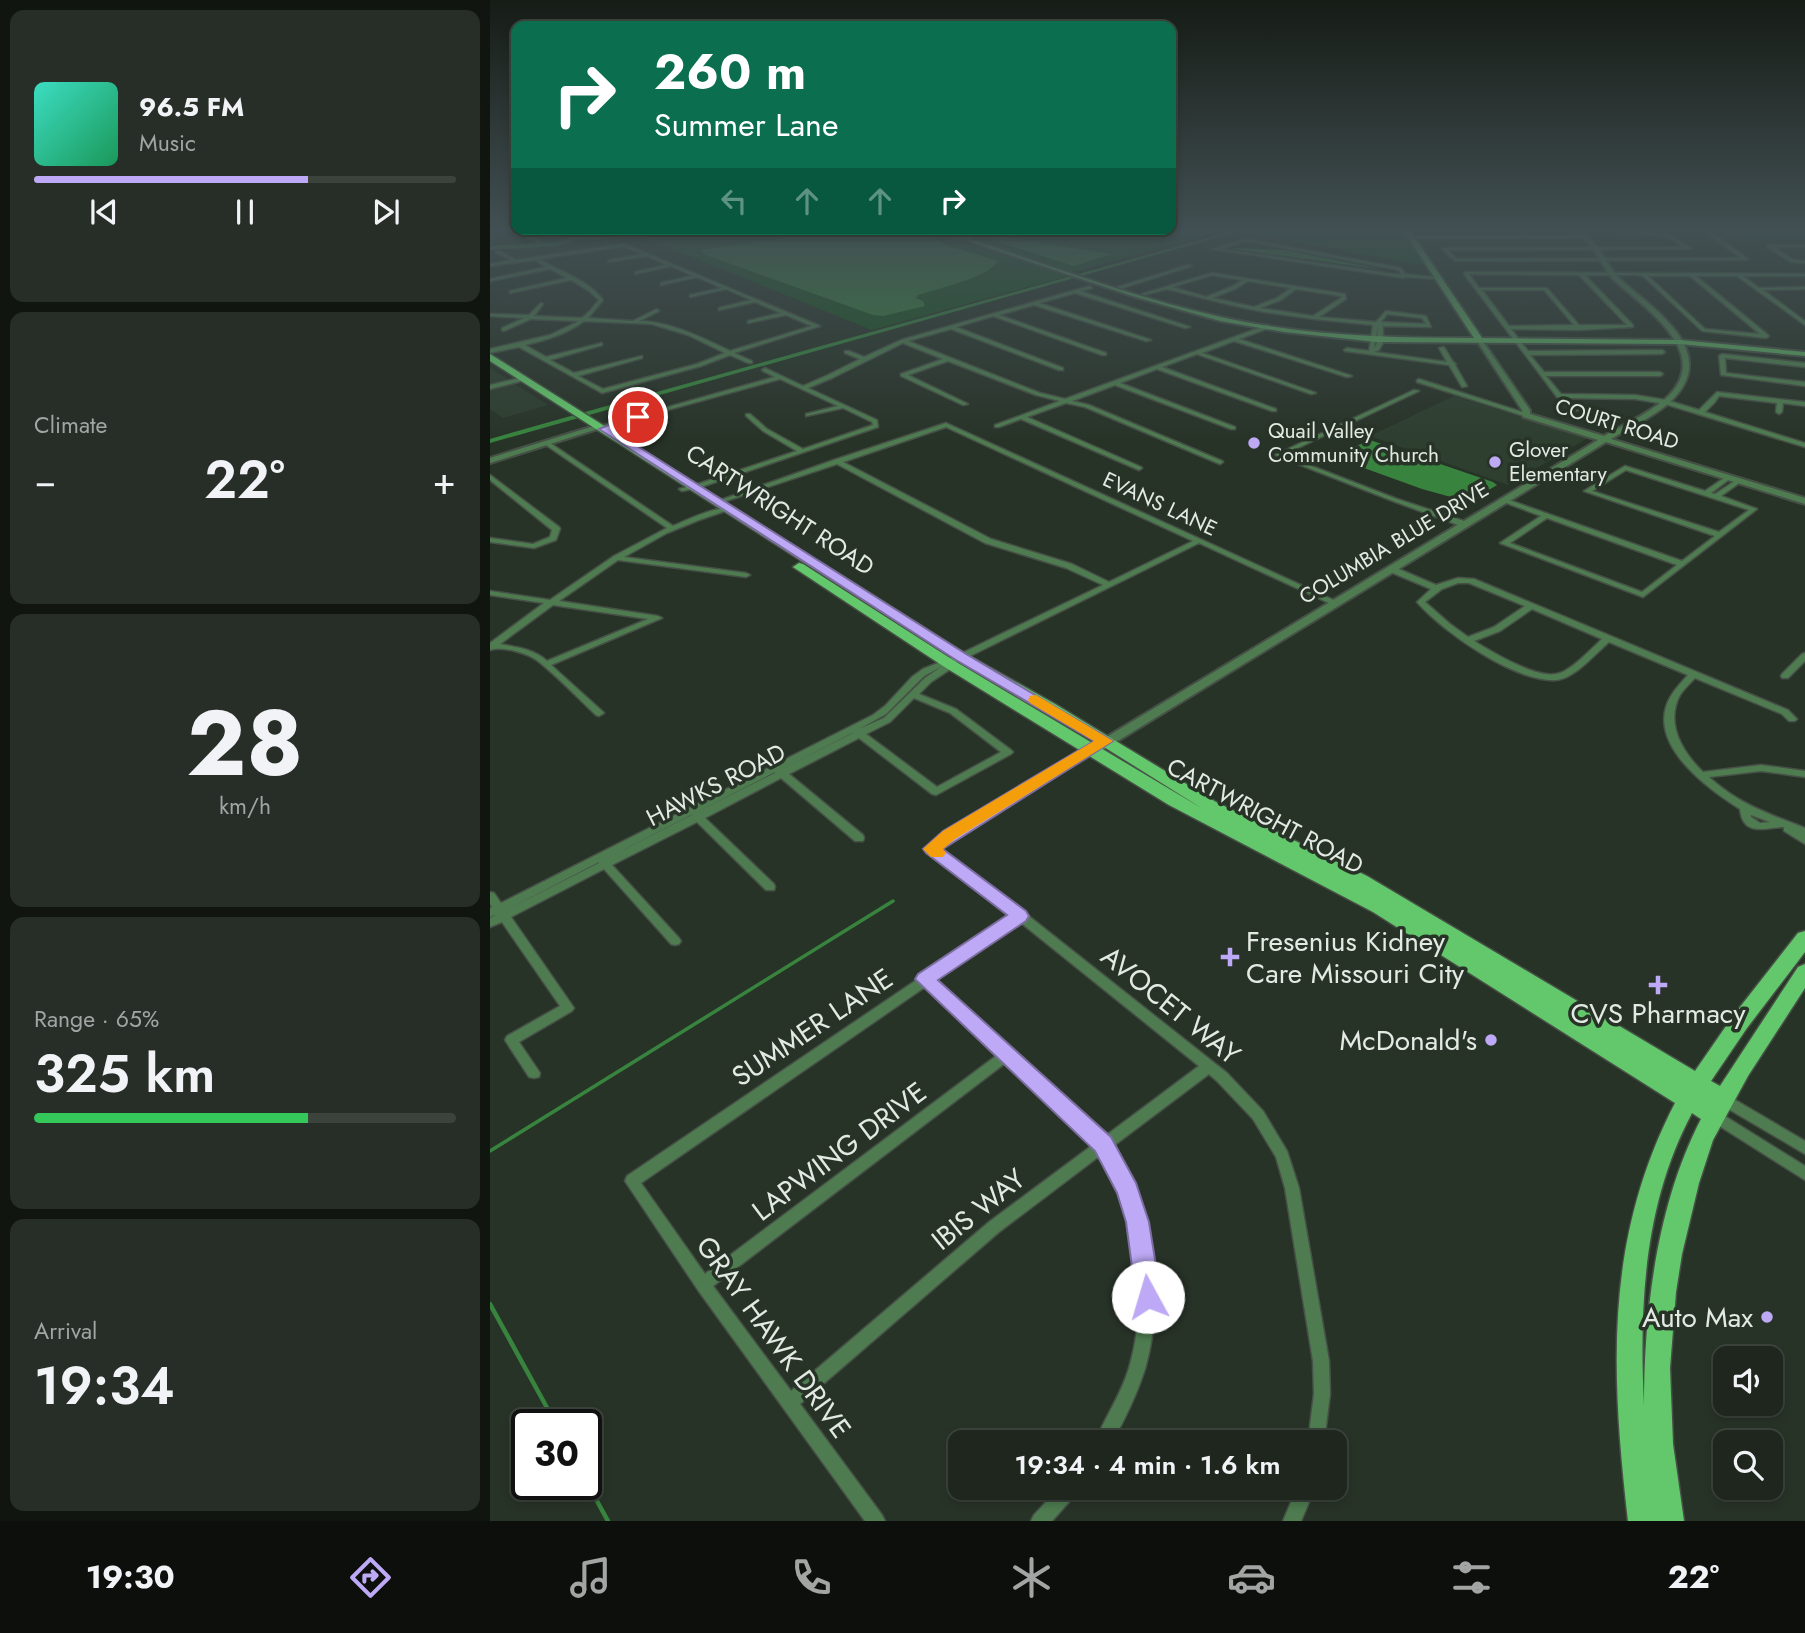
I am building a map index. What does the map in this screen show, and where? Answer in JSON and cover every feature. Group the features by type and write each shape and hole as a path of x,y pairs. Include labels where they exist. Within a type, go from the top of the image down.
{"main road":[{"path":"1155,299 1220,319 1377,338 1679,341 1805,353"},
{"path":"1162,299 1269,326"},
{"path":"1452,299 1479,340"},
{"name":"CARTWRIGHT ROAD","path":"490,358 952,662 1100,745 1175,801 1244,831 1317,873 1384,901 1720,1108"},
{"name":"CARTWRIGHT ROAD","path":"490,365 520,380"},
{"path":"1642,1521 1633,1457 1629,1306 1642,1225 1655,1179 1681,1112 1751,1008 1805,937"},
{"path":"1670,1521 1657,1406 1656,1366 1660,1308 1686,1190 1720,1108 1805,972"}],"street":[{"path":"490,351 558,334 586,320 601,299"},
{"path":"805,387 840,374 863,359 903,341 1048,299"},
{"path":"1100,299 1187,327"},
{"path":"1205,299 1314,318 1378,324 1429,326 1423,317 1386,312 1378,324 1377,338 1369,349 1371,351"},
{"path":"1253,309 1279,299"},
{"path":"1314,318 1343,299"},
{"path":"1487,299 1559,396 1575,410"},
{"path":"1554,299 1579,328"},
{"path":"1509,328 1628,328 1631,325 1606,299"},
{"path":"1639,299 1667,324 1679,341"},
{"path":"1670,299 1704,330 1766,336 1721,299"},
{"path":"1773,299 1805,323"},
{"path":"520,345 602,391 699,365 817,326 757,300 721,309"},
{"path":"1034,303 1148,340"},
{"path":"504,328 529,318 541,304"},
{"path":"635,321 657,310"},
{"path":"1789,310 1805,311"},
{"path":"750,323 787,313"},
{"path":"993,314 1104,354"},
{"path":"490,315 635,321 677,329 750,362"},
{"path":"997,426 1269,326"},
{"path":"950,327 1061,369"},
{"path":"1238,339 1349,376"},
{"path":"1479,340 1526,415"},
{"path":"903,341 1038,394 1087,406 1220,462"},
{"name":"COLUMBIA BLUE DRIVE","path":"1100,745 1666,402 1682,383 1687,368 1679,341"},
{"path":"546,359 600,344"},
{"path":"1442,348 1464,386"},
{"path":"1347,350 1371,351 1420,361 1453,364"},
{"path":"847,352 863,359"},
{"path":"1526,352 1662,352"},
{"path":"1198,353 1313,393"},
{"path":"1805,365 1722,356 1723,374 1805,384"},
{"path":"574,375 640,357"},
{"path":"949,359 902,375 965,404"},
{"path":"1157,368 1273,410"},
{"path":"689,487 733,475 873,428 877,424 845,406 765,370"},
{"path":"1543,374 1660,374"},
{"path":"490,461 548,444 588,423 638,417 780,377"},
{"path":"490,387 520,380"},
{"name":"COURT ROAD","path":"1419,381 1805,500"},
{"path":"1116,383 1233,428"},
{"path":"1416,391 1278,455 1464,524"},
{"path":"1700,413 1717,394 1805,404"},
{"path":"1559,396 1635,397 1666,402 1805,445"},
{"path":"1779,412 1780,400"},
{"path":"808,415 845,406"},
{"path":"748,415 765,430 803,451"},
{"path":"1021,417 1139,468"},
{"name":"EVANS LANE","path":"836,461 946,425 1334,601"},
{"path":"548,444 673,529"},
{"path":"491,646 616,558 673,529 836,461 988,541 1069,566 1108,584"},
{"path":"1546,516 1504,543 1643,595 1682,564 1720,536 1755,509 1625,468 1587,491 1720,536"},
{"path":"490,477 552,525 556,533 553,538 534,546 490,540"},
{"path":"1705,494 1729,477"},
{"path":"1716,497 1740,480"},
{"path":"1503,500 1682,564"},
{"name":"HAWKS ROAD","path":"490,923 498,912 896,714 928,680 952,662 1198,541"},
{"path":"616,558 746,575"},
{"path":"1391,569 1438,589"},
{"path":"1608,638 1566,674 1557,677 1510,666 1480,650 1421,602 1459,578 1531,606 1695,674 1785,712 1792,719"},
{"path":"490,593 658,618 546,664"},
{"path":"1469,640 1497,629 1531,606"},
{"path":"491,646 530,653 546,664 599,713"},
{"path":"1785,676 1805,656"},
{"name":"HAWKS ROAD","path":"857,732 885,712 922,674 937,664 952,662"},
{"path":"1695,674 1671,700 1668,725 1673,741 1682,754 1701,775 1745,807 1746,818 1755,825 1769,827 1779,823 1805,832"},
{"path":"857,732 936,792 1008,752 953,711 914,695"},
{"name":"AVOCET WAY","path":"1100,745 949,835 932,849 1208,1067 1258,1115 1282,1155 1292,1188 1321,1361 1322,1394 1318,1430"},
{"path":"1701,775 1761,768 1805,774"},
{"path":"779,771 859,838"},
{"path":"695,814 770,887"},
{"path":"1779,823 1805,840"},
{"path":"602,861 675,941"},
{"path":"490,896 498,912 568,1008 511,1040 534,1073"},
{"name":"SUMMER LANE","path":"632,1181 1020,916"},
{"path":"925,979 1103,1144 1128,1191 1138,1222 1148,1297 1137,1371 1110,1430"},
{"name":"LAPWING DRIVE","path":"703,1285 1005,1056"},
{"name":"IBIS WAY","path":"789,1403 994,1227 1208,1067"},
{"name":"CARTWRIGHT ROAD","path":"1720,1108 1805,1148"},
{"name":"CARTWRIGHT ROAD","path":"1720,1108 1805,1174"},
{"name":"GRAY HAWK DRIVE","path":"632,1181 703,1285 876,1521"},
{"path":"1041,1521 1059,1500"},
{"path":"1292,1521 1301,1500"}],"shaded area":[{"path":"796,299 985,299 872,330"},
{"path":"828,299 918,299 925,306 883,316"},
{"path":"989,299 1000,299 490,443 490,439"},
{"path":"490,368 548,405 503,418 490,409"},
{"name":"Glover Elementary","path":"1454,396 1588,438 1508,485 1370,436"},
{"path":"1370,440 1497,485 1469,502 1422,489 1342,460 1336,455"}],"waterway":[{"path":"490,1151 893,901"},
{"path":"490,1304 548,1409"},
{"path":"596,1500 608,1521"}],"slow traffic":[{"path":"937,853 932,849 949,835 1053,775 1105,741 1036,700"}],"place":[{"name":"Quail Valley Community Church","path":"1254,443"},
{"name":"Glover Elementary","path":"1495,462"},
{"name":"Fresenius Kidney Care Missouri City","path":"1230,957"},
{"name":"CVS Pharmacy","path":"1658,985"},
{"name":"McDonald's","path":"1491,1040"},
{"name":"Auto Max","path":"1767,1317"}],"route":[{"path":"638,417 604,429 961,657 1105,741 1053,775 949,835 932,849 1020,916 925,979 1040,1089 1103,1144 1128,1191 1138,1222 1146,1265 1148,1297"}]}
